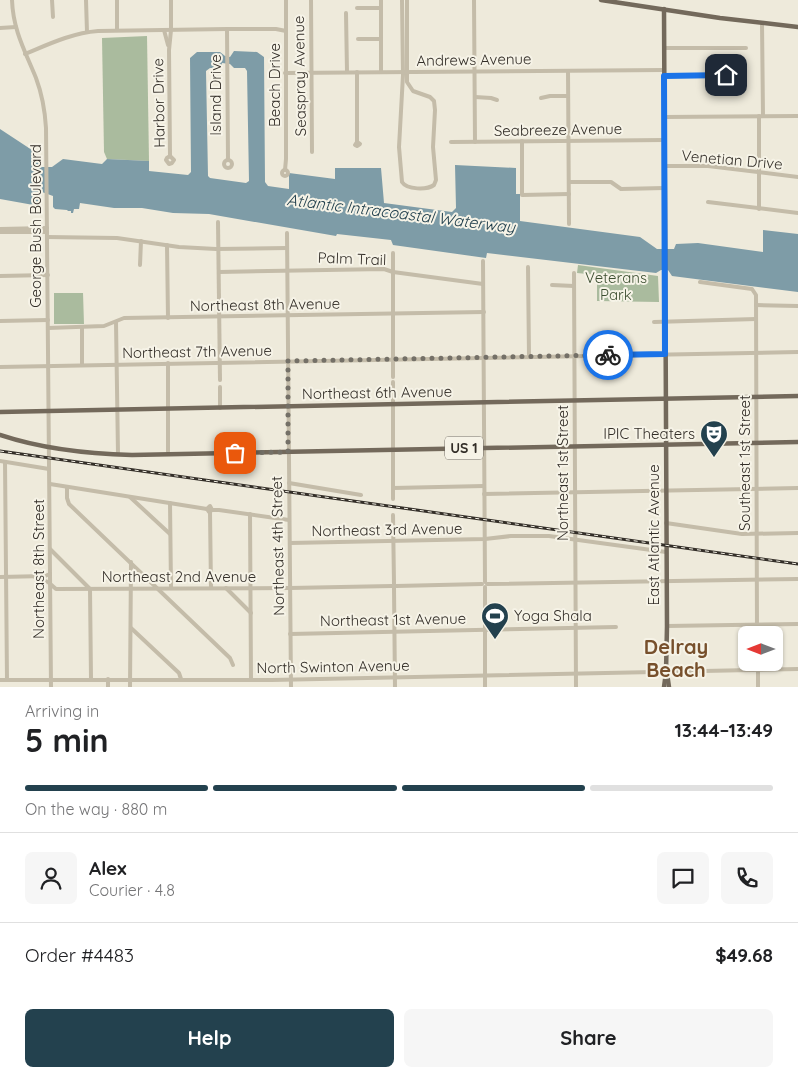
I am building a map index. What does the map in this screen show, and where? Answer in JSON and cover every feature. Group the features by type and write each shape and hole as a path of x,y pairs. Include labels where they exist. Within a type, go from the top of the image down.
{"main road":[{"path":"600,0 720,18 798,27"},
{"name":"East Atlantic Avenue","path":"664,9 666,672"},
{"name":"Northeast 6th Avenue","path":"0,412 798,396"},
{"name":"US 1","path":"0,436 49,447 118,454 798,442"},
{"path":"664,687 666,672"},
{"path":"666,672 669,687"}],"street":[{"name":"George Bush Boulevard","path":"12,0 16,28 36,77 44,104 46,128 49,458"},
{"path":"52,0 53,17"},
{"path":"86,0 86,32"},
{"path":"117,0 117,30"},
{"name":"Harbor Drive","path":"170,156 169,50 171,0"},
{"name":"Beach Drive","path":"285,170 286,0"},
{"name":"Seaspray Avenue","path":"311,0 312,152"},
{"path":"380,0 381,72"},
{"path":"402,0 405,72 407,82 414,91 430,97 434,101 433,147 436,180 430,188 404,186 402,182 399,133 405,72 407,0"},
{"path":"474,0 475,142"},
{"path":"357,8 381,8"},
{"path":"346,13 347,72"},
{"path":"759,209 762,23"},
{"path":"0,28 16,28"},
{"path":"25,54 62,38 86,32 227,29 276,29 286,31"},
{"name":"Island Drive","path":"227,29 228,160"},
{"name":"Harbor Drive","path":"164,30 169,50"},
{"path":"358,39 381,39"},
{"path":"664,48 746,48"},
{"path":"568,70 569,224"},
{"name":"Andrews Avenue","path":"285,73 664,70"},
{"path":"357,72 357,142"},
{"path":"664,76 735,75"},
{"path":"402,95 414,91"},
{"path":"541,98 568,96"},
{"path":"475,97 497,100"},
{"path":"664,116 798,116"},
{"name":"Seabreeze Avenue","path":"451,142 664,140"},
{"path":"522,142 522,195 569,194"},
{"name":"Venetian Drive","path":"664,166 708,166 798,177"},
{"path":"569,182 614,182 621,189 664,188"},
{"path":"708,202 798,214"},
{"path":"218,222 220,380"},
{"path":"0,231 47,232 218,249 287,248"},
{"name":"Northeast 4th Street","path":"287,233 291,687"},
{"path":"140,264 141,241"},
{"path":"167,245 168,318"},
{"path":"393,253 393,499"},
{"path":"483,261 485,687"},
{"path":"528,267 529,357"},
{"name":"Palm Trail","path":"219,272 384,269 392,272 483,284"},
{"name":"Northeast 1st Street","path":"574,273 576,687"},
{"path":"0,276 48,275"},
{"name":"Southeast 1st Street","path":"700,282 752,289 755,292 757,625"},
{"path":"552,286 574,286"},
{"path":"756,305 798,306"},
{"name":"Northeast 8th Avenue","path":"48,328 104,326 124,318 484,312"},
{"path":"654,322 756,319"},
{"path":"0,321 48,320"},
{"path":"116,322 118,454"},
{"path":"82,327 82,365"},
{"name":"Northeast 7th Avenue","path":"0,367 798,352"},
{"path":"168,364 168,454"},
{"path":"220,387 220,408"},
{"name":"Northeast 8th Street","path":"49,458 51,687"},
{"path":"7,680 2,462 50,469"},
{"path":"289,483 361,495"},
{"name":"Northeast 3rd Avenue","path":"50,484 210,510 290,520"},
{"path":"393,488 484,486"},
{"path":"67,488 69,504 159,588 230,658 233,665"},
{"path":"484,494 798,488"},
{"path":"130,497 170,534"},
{"path":"170,502 171,588"},
{"path":"210,510 211,588"},
{"path":"250,514 251,680"},
{"path":"393,514 395,687"},
{"path":"666,523 742,534 798,533"},
{"name":"Northeast 3rd Avenue","path":"290,543 549,536 666,552"},
{"path":"50,549 90,588 91,679"},
{"path":"130,687 131,562"},
{"path":"35,577 50,574"},
{"name":"Northeast 2nd Avenue","path":"0,577 35,577 56,589 290,588 798,579"},
{"path":"226,588 251,613"},
{"path":"667,626 798,624"},
{"name":"Northeast 1st Avenue","path":"290,634 616,627"},
{"path":"131,628 178,673 181,679"},
{"name":"North Swinton Avenue","path":"783,669 798,669"},
{"name":"North Swinton Avenue","path":"0,680 291,680 738,670"},
{"path":"758,671 758,687"},
{"path":"108,679 108,687"},
{"path":"17,680 17,687"}],"green space":[{"path":"147,36 149,161 107,159 104,152 102,38"},
{"name":"Veterans Park","path":"578,265 658,276 659,302 597,301 597,275 577,273"},
{"path":"54,293 83,293 84,324 54,324"}],"water":[{"name":"Atlantic Intracoastal Waterway","path":"234,51 257,52 264,57 265,182 268,186 289,189 289,173 335,179 335,168 381,168 384,203 452,212 456,208 455,165 516,168 516,194 520,194 520,221 640,237 657,249 674,249 676,244 698,243 763,252 763,230 798,234 798,292 672,276 668,270 661,270 656,273 487,253 486,258 393,245 391,240 337,234 336,236 209,214 173,213 142,208 114,208 80,203 79,209 74,209 73,213 71,213 71,211 67,210 55,209 53,207 53,196 42,192 40,194 39,206 0,199 0,129 35,152 42,167 52,167 63,159 102,164 107,159 149,161 149,171 188,175 191,172 190,58 197,52 220,52 230,57","holes":["222,63 230,64 234,68 245,68 247,71 249,181 246,183 210,178 208,176 206,71 210,68 221,68"]}],"railway":[{"path":"0,451 798,564"}],"way so far":[{"path":"235,453 288,452 288,361 608,355"}],"place":[{"name":"IPIC Theaters","path":"714,458"},
{"name":"Yoga Shala","path":"495,640"}],"district":[{"name":"Delray Beach","path":"676,658"}],"route":[{"path":"608,355 665,354 664,76 726,75"}]}
